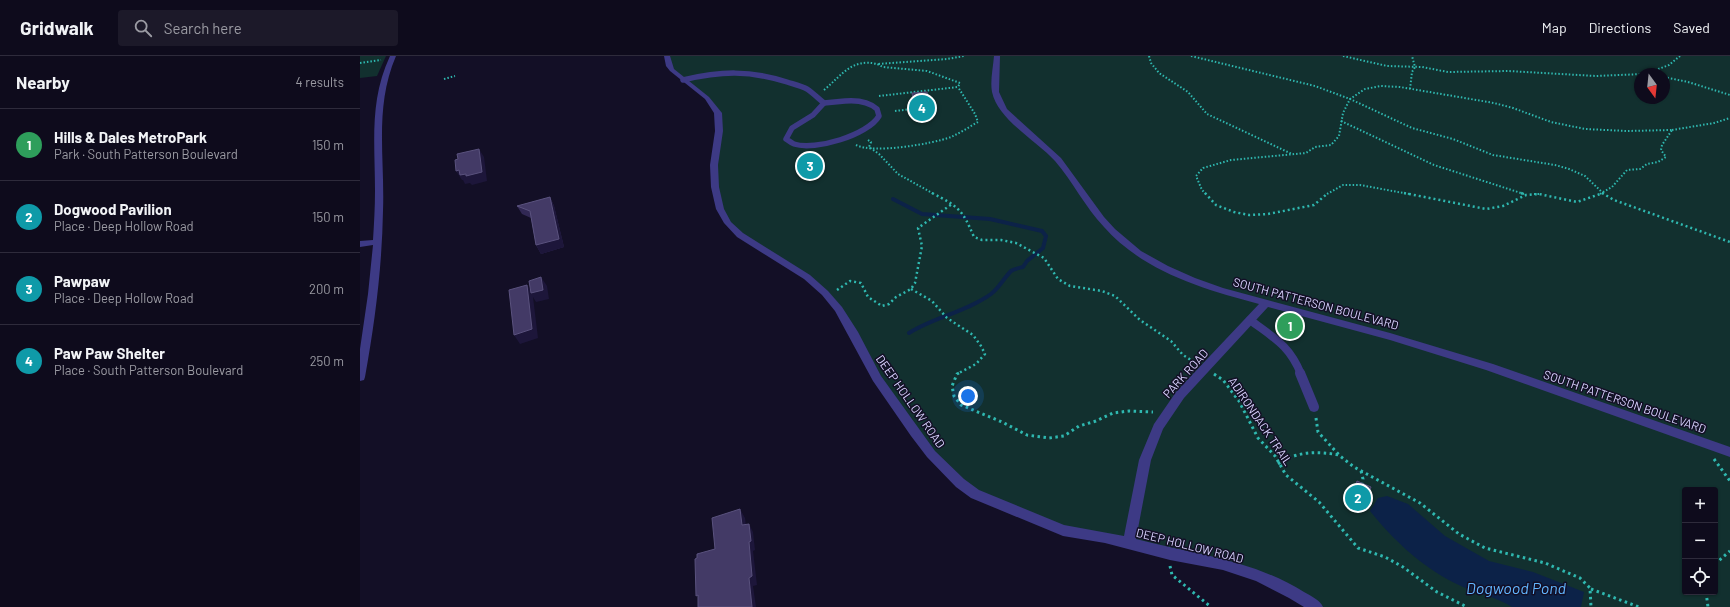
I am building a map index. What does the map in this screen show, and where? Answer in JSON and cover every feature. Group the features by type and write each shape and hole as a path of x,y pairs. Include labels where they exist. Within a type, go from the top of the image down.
{"street":[{"name":"DEEP HOLLOW ROAD","path":"667,56 669,66 683,80 707,98 718,113 719,131 714,165 715,187 720,209 728,223 740,235 807,277 839,309 877,378 915,433 931,454 960,483 975,494 1064,530 1128,543 1170,554 1224,564 1259,576 1294,593 1316,607"},
{"name":"SOUTH PATTERSON BOULEVARD","path":"998,56 995,86 1000,104 1066,168 1101,219 1133,249 1151,261 1175,273 1238,295 1454,355 1730,452"},
{"path":"360,377 374,288 379,211 378,108 382,83 392,57"},
{"path":"360,244 377,242"},
{"name":"PARK ROAD","path":"1128,543 1145,460 1158,427 1180,395 1206,369 1266,303"}],"lane":[{"path":"683,80 709,74 728,72 771,77 807,88 824,103 856,100 872,104 877,108 879,114 878,119 872,125 860,131 828,143 810,146 798,146 790,143 786,139 787,133 792,128 811,117 824,103"},
{"path":"1250,320 1287,348 1295,359 1314,407"}],"path":[{"path":"951,56 955,57"},
{"path":"814,94 824,90 853,65 861,62 899,64 964,56"},
{"path":"1149,56 1152,66 1188,92 1198,106 1207,114 1293,154"},
{"path":"1191,56 1291,80 1350,99 1412,128 1453,139 1493,155 1555,165 1569,169 1585,176 1603,194 1614,200 1730,242"},
{"path":"1343,56 1386,66 1416,67 1448,72 1508,71 1596,76 1634,74"},
{"path":"1412,56 1416,67"},
{"path":"1661,68 1676,61 1680,56"},
{"path":"360,63 392,57"},
{"path":"856,145 862,148 884,148 915,144 950,136 978,122 975,114 958,87 960,83 927,71 883,67 877,64"},
{"path":"1410,89 1412,72 1416,67"},
{"path":"444,79 455,76"},
{"path":"1670,78 1688,82 1730,95"},
{"path":"1672,129 1662,145 1662,150 1666,157 1658,162 1647,164 1640,169 1627,170 1603,194 1583,198 1577,202 1539,194 1526,195 1503,206 1486,209 1360,185 1343,185 1330,192 1314,205 1268,214 1249,215 1216,206 1202,190 1196,176 1203,168 1231,160 1306,153 1315,147 1330,145 1339,135 1343,109 1350,99 1364,89 1375,86 1410,89 1479,100 1515,109 1541,119 1570,126 1608,130 1672,129 1704,125 1730,118"},
{"path":"879,96 958,87"},
{"path":"895,111 912,109"},
{"path":"1341,121 1434,165 1526,195"},
{"path":"868,140 871,142 869,147"},
{"path":"869,147 879,154 898,174 917,186 953,204"},
{"path":"828,297 850,281 861,284 868,297 882,306 889,304 896,297 910,289 915,283 921,256 922,246 918,228 953,204"},
{"name":"ADIRONDACK TRAIL","path":"953,204 965,216 974,237 982,240 1001,240 1016,243 1044,258 1058,279 1070,286 1102,291 1115,296 1140,320 1170,341 1183,355 1223,380 1239,401 1258,438 1275,456 1278,464 1286,475 1319,502 1358,548 1385,557 1404,567 1438,592 1467,607"},
{"path":"910,289 928,297 937,305 947,318 977,337 985,354 976,364 957,374 952,386 954,396 961,404 1027,435 1049,438 1064,436 1079,426 1113,413 1130,411 1168,412"},
{"path":"1314,407 1318,432 1340,456 1360,471 1393,486 1420,503 1459,534 1485,548 1545,563 1580,578 1590,588 1639,607"},
{"path":"1708,444 1714,459 1730,481"},
{"path":"1278,464 1294,455 1323,452 1340,456"},
{"path":"1360,471 1363,479 1362,488"},
{"path":"1718,561 1730,551"},
{"path":"1170,554 1169,563 1172,575 1211,607"},
{"path":"1590,588 1592,596 1591,607"},
{"path":"1706,595 1708,607"}],"green space":[{"path":"360,56 386,56 377,76 360,78"},
{"path":"667,56 1730,56 1730,607 1316,607 1259,576 1063,530 975,494 931,454 825,293 728,223 717,198 719,131 714,105 672,70"}],"water":[{"name":"Dogwood Pond","path":"1387,496 1408,504 1445,536 1489,561 1533,572 1584,592 1581,607 1512,607 1467,589 1447,579 1411,554 1370,511 1378,498"}],"building":[{"path":"927,92 931,107 915,109 912,93"},
{"path":"479,149 482,172 466,176 466,174 460,175 459,170 456,171 455,160 458,159 457,154"},
{"path":"550,197 559,239 536,245 530,211 517,206"},
{"path":"541,277 543,290 531,293 529,281"},
{"path":"527,285 532,329 514,335 509,290"},
{"path":"1357,481 1371,487 1364,506 1350,499"},
{"path":"740,509 742,525 749,524 752,576 749,578 752,607 698,607 698,595 696,596 695,559 697,558 697,554 715,549 712,518"}],"waterway":[{"path":"893,199 922,214 990,219 1042,231 1046,236 1043,248 1027,261 1023,267 1011,271 997,289 991,294 971,305 919,327 909,333"}],"place":[{"name":"Paw Paw Shelter","path":"922,108"},
{"name":"Pawpaw","path":"810,166"},
{"name":"Hills & Dales MetroPark","path":"1290,326"},
{"name":"Dogwood Pavilion","path":"1358,498"}]}
